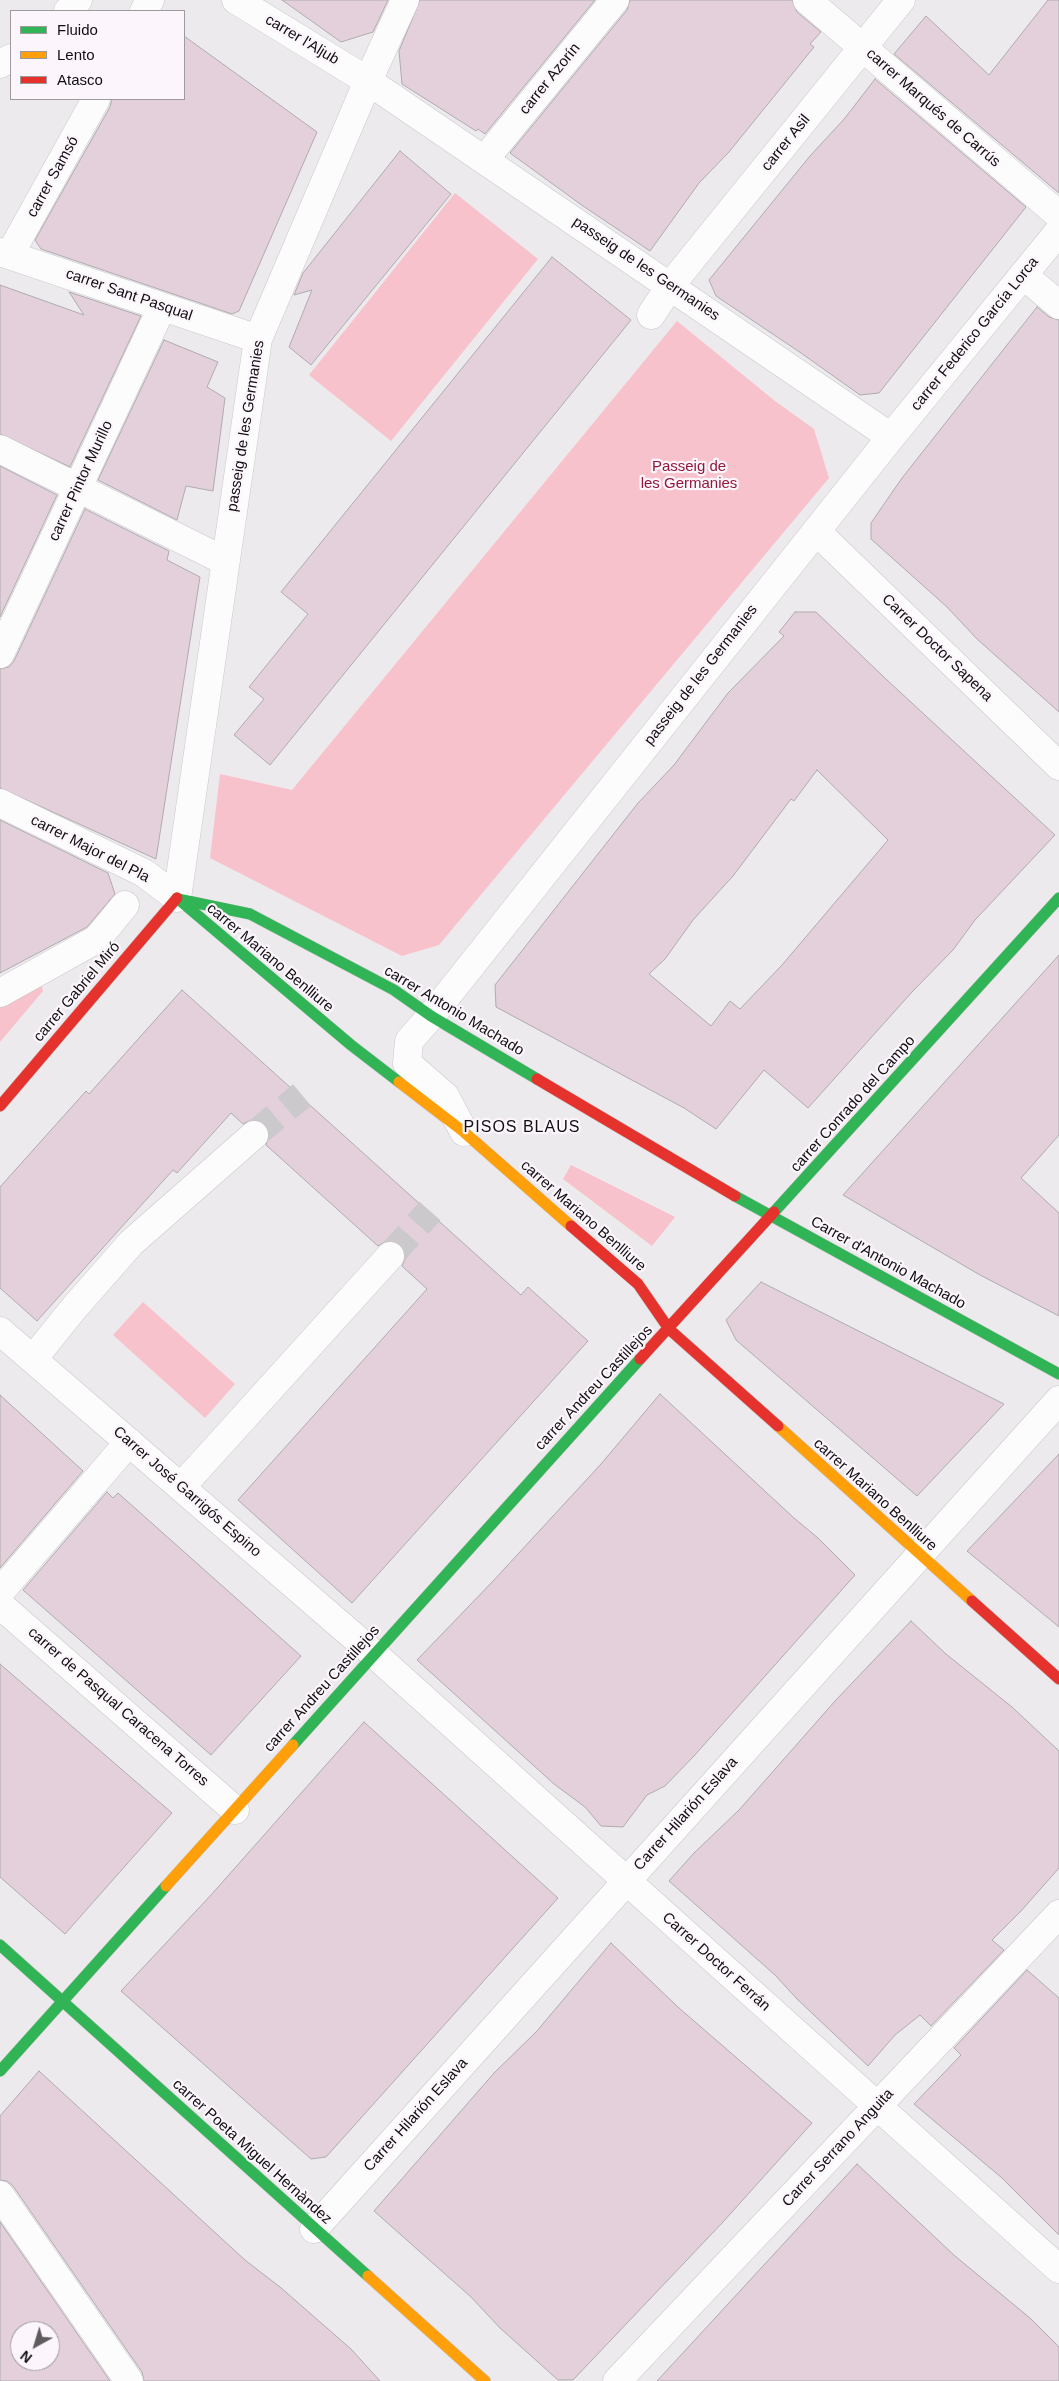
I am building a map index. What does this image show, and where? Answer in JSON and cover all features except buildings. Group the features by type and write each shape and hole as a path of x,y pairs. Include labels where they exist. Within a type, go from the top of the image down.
{"street":[{"path":"69,10 78,0"},
{"name":"carrer l'Aljub","path":"236,0 368,81"},
{"path":"368,81 405,0"},
{"name":"carrer Azorín","path":"485,159 615,0"},
{"name":"carrer Marqués de Carrús","path":"807,0 1059,215"},
{"name":"carrer Asil","path":"652,315 670,286 901,0"},
{"name":"passeig de les Germanies","path":"177,898 258,338 368,81 891,437 431,1016 409,1041 407,1064 445,1096 464,1132"},
{"name":"carrer Samsó","path":"5,253 95,100"},
{"name":"carrer Federico García Lorca","path":"891,437 1059,230"},
{"name":"carrer Sant Pasqual","path":"5,253 258,338"},
{"path":"1023,275 1059,305"},
{"name":"carrer Pintor Murillo","path":"0,654 162,307"},
{"path":"0,449 225,560"},
{"name":"Carrer Doctor Sapena","path":"816,531 1059,766"},
{"name":"carrer Major del Pla","path":"0,803 144,873 177,898"},
{"name":"carrer Antonio Machado","path":"177,898 250,914 394,990 431,1016 702,1178"},
{"name":"carrer Gabriel Miró","path":"0,1106 177,898"},
{"name":"carrer Mariano Benlliure","path":"177,898 351,1045 464,1132 638,1284 669,1329 1059,1679"},
{"name":"carrer Conrado del Campo","path":"669,1329 1059,898"},
{"path":"0,993 97,939 125,905"},
{"path":"33,1359 74,1308 131,1244 254,1134"},
{"name":"Carrer d'Antonio Machado","path":"702,1178 1059,1374"},
{"path":"181,1487 390,1256"},
{"name":"carrer Andreu Castillejos","path":"0,2071 639,1360 669,1329"},
{"name":"Carrer José Garrigós Espino","path":"0,1331 374,1654"},
{"name":"Carrer Hilarión Eslava","path":"314,2228 1059,1400"},
{"path":"0,1592 129,1442"},
{"name":"carrer de Pasqual Caracena Torres","path":"0,1605 235,1810"},
{"name":"Carrer Doctor Ferrán","path":"374,1654 1059,2269"},
{"name":"Carrer Serrano Anguita","path":"617,2381 1059,1914"},
{"name":"carrer Poeta Miguel Hernàndez","path":"0,1945 485,2381"},
{"path":"0,2195 128,2381"}],"green space":[{"path":"455,193 538,259 391,441 309,375"},
{"name":"Passeig de les Germanies","path":"677,321 775,401 814,429 829,478 439,945 402,956 210,858 220,774 292,790"},
{"path":"39,974 43,991 0,1042 0,996"},
{"path":"571,1165 675,1217 652,1246 563,1179"},
{"path":"143,1302 235,1384 205,1418 113,1335"}],"tunnel":[{"path":"254,1135 302,1095"},
{"path":"390,1256 430,1211"}],"traffic: fast":[{"path":"177,898 351,1045 399,1082"},
{"path":"774,1212 1059,898"},
{"path":"178,899 250,914 394,990 431,1016 537,1079"},
{"path":"735,1196 1059,1374"},
{"path":"293,1745 640,1359"},
{"path":"0,2071 166,1886"},
{"path":"0,1945 368,2276"}],"traffic: slow":[{"path":"399,1082 464,1132 571,1226"},
{"path":"778,1426 972,1601"},
{"path":"166,1886 293,1745"},
{"path":"368,2276 485,2381"}],"traffic: jam":[{"path":"0,1106 177,898"},
{"path":"537,1079 735,1196"},
{"path":"640,1359 774,1212"},
{"path":"571,1226 638,1284 669,1329 778,1426"},
{"path":"972,1601 1059,1679"}],"district":[{"name":"PISOS BLAUS","path":"522,1128"}]}
